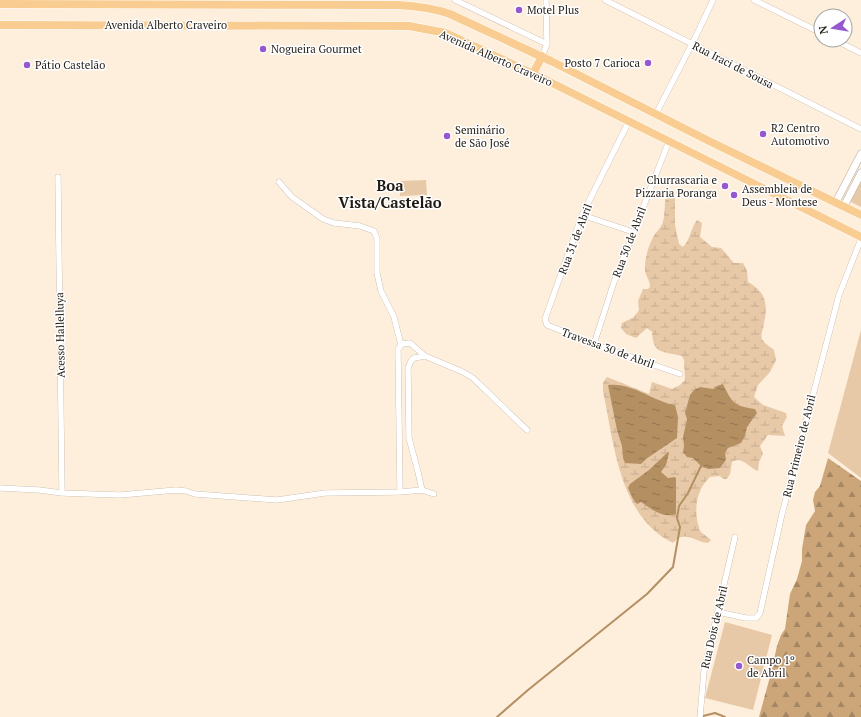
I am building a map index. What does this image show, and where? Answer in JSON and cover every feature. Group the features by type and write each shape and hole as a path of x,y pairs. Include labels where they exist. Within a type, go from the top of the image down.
{"main road":[{"name":"Avenida Alberto Craveiro","path":"0,4 57,2 347,2 404,5 436,10 450,14 542,56 861,215"},
{"name":"Avenida Alberto Craveiro","path":"0,25 409,26 446,33 629,121 861,238"},
{"path":"533,74 542,56"}],"street":[{"path":"456,0 547,44"},
{"path":"542,56 547,44 546,0"},
{"name":"Rua Iraci de Sousa","path":"605,0 861,129"},
{"path":"656,114 713,0"},
{"path":"754,0 813,29"},
{"path":"851,48 861,53"},
{"name":"Rua 31 de Abril","path":"546,315 582,215 629,121"},
{"name":"Rua 30 de Abril","path":"594,344 614,282 669,141"},
{"path":"840,204 861,154"},
{"path":"840,204 861,173"},
{"name":"Acesso Hallelluya","path":"58,177 62,493"},
{"path":"279,182 292,197 323,219 334,223 360,226 374,231 377,239 377,268 381,291 394,317 401,345 398,349 400,492"},
{"path":"582,215 633,232"},
{"name":"Rua Primeiro de Abril","path":"718,612 750,618 756,618 760,614 784,507 839,295 861,238"},
{"name":"Travessa 30 de Abril","path":"546,315 545,319 547,325 594,344 680,374"},
{"path":"401,345 411,344 425,356"},
{"path":"422,490 409,438 408,372 411,361 418,356 425,356 439,361 468,374 527,430"},
{"path":"0,488 62,493 120,495 186,490 195,494 276,500 325,493 400,492 422,490 434,494"},
{"name":"Rua Dois de Abril","path":"700,717 704,671 735,537"}],"green space":[{"path":"426,180 427,195 400,196 400,181"},
{"path":"861,180 861,207 851,202 851,200"},
{"path":"669,189 675,196 675,225 679,244 683,247 697,220 702,223 700,237 712,247 721,248 734,263 743,263 747,271 748,282 762,294 766,310 762,339 774,350 776,360 770,372 758,385 754,397 763,405 786,413 787,417 782,426 785,436 768,435 760,446 763,454 759,462 758,471 742,461 736,460 732,462 730,474 727,479 723,479 720,476 710,477 702,487 699,493 696,511 700,531 711,540 708,543 690,537 682,537 673,543 655,531 641,516 630,497 622,477 611,433 603,391 603,383 607,377 649,394 652,382 672,389 680,385 685,380 684,360 682,356 660,351 654,345 652,332 647,328 636,338 626,334 621,328 622,323 634,317 639,310 638,301 643,289 648,289 650,287 645,270 646,256 653,238 663,222 666,197"},
{"path":"861,330 861,478 828,453"},
{"path":"828,458 861,481 861,717 759,717 777,646 785,629 790,594 797,579 802,561 802,549 806,525 815,511 813,500 815,492 820,486"},
{"name":"Campo 1º de Abril","path":"725,622 772,635 753,710 705,698"}],"water":[{"path":"723,384 734,402 738,405 755,409 757,413 747,427 745,436 741,443 728,448 725,453 726,460 720,468 708,469 701,466 693,458 687,457 683,452 683,437 687,419 685,413 690,395 694,390 700,387 713,389"},
{"path":"608,385 625,386 658,400 675,405 678,417 677,438 641,464 625,463"},
{"path":"668,452 666,465 661,472 668,478 675,477 676,479 676,514 671,515 657,512 641,502 637,504 628,488 630,484 649,470"}],"waterway":[{"path":"497,717 528,690 647,594 673,567 680,527 677,518 679,506 688,493 701,466"},
{"path":"703,716 715,713 725,717"}],"place":[{"name":"Motel Plus","path":"519,10"},
{"name":"Nogueira Gourmet","path":"263,49"},
{"name":"Posto 7 Carioca","path":"648,63"},
{"name":"Pátio Castelão","path":"27,65"},
{"name":"R2 Centro Automotivo","path":"763,134"},
{"name":"Seminário de São José","path":"447,136"},
{"name":"Churrascaria e Pizzaria Poranga","path":"725,186"},
{"name":"Assembleia de Deus - Montese","path":"734,195"},
{"name":"Campo 1º de Abril","path":"739,666"}],"district":[{"name":"Boa Vista/Castelão","path":"390,194"}]}
